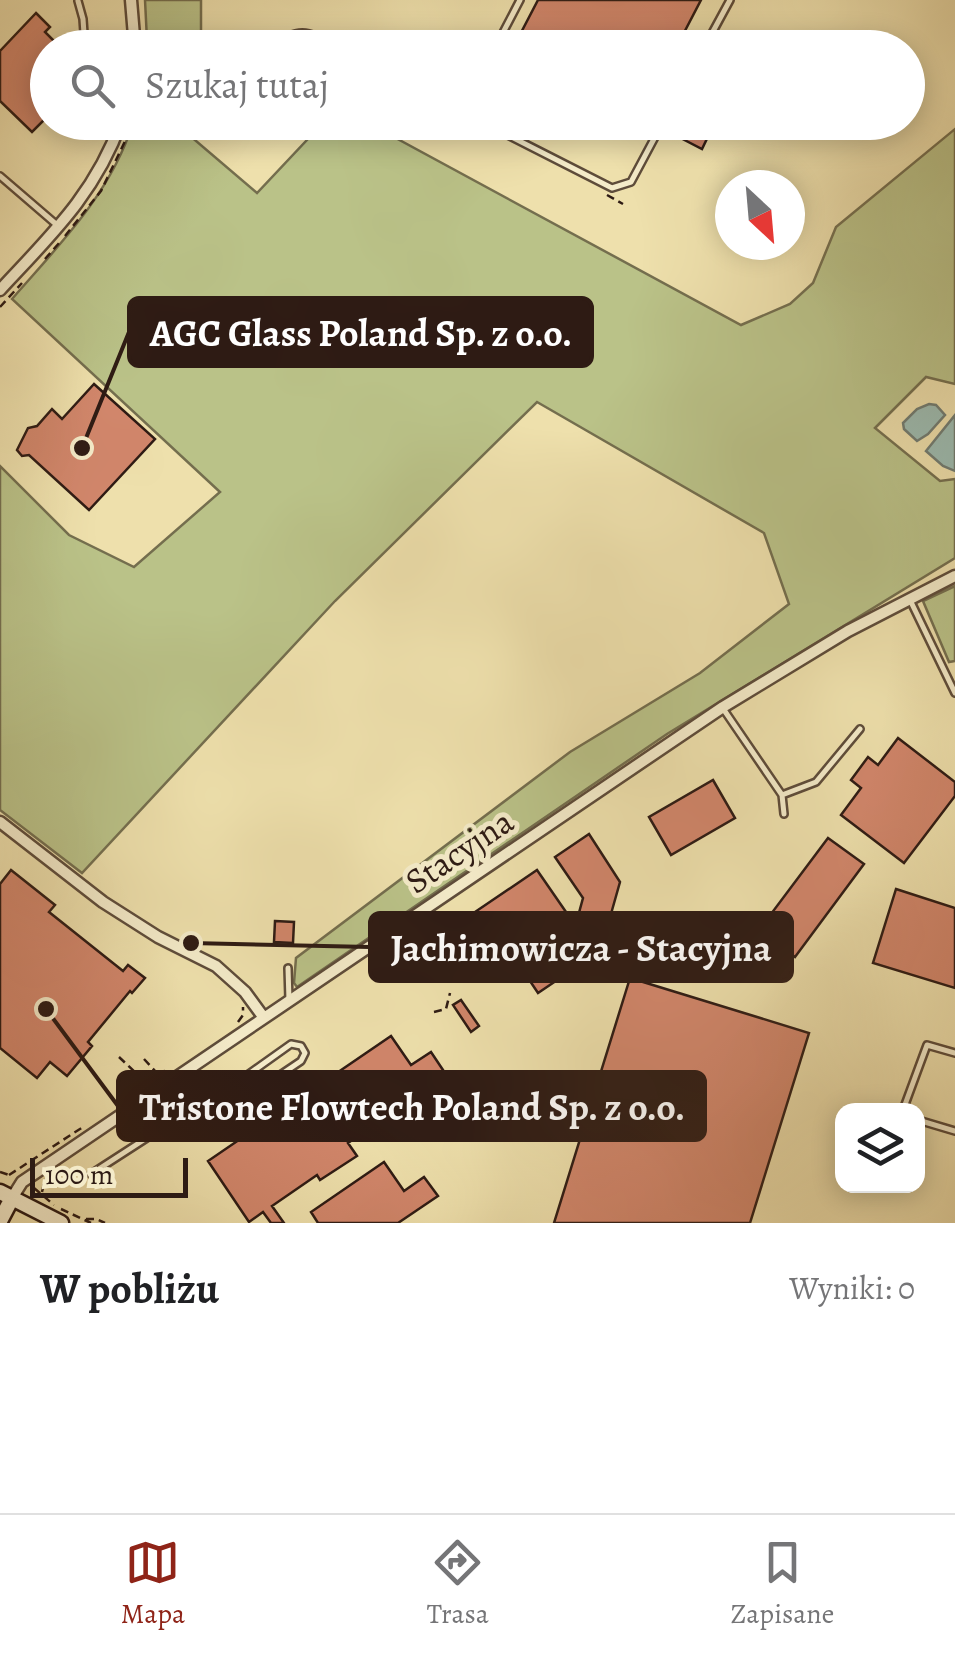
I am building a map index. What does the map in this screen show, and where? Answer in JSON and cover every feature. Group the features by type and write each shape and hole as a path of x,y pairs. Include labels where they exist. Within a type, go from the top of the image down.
{"main road":[{"path":"0,1221 6,1195 60,1223"}],"street":[{"path":"131,0 134,30"},
{"path":"0,290 59,228 93,185 113,140"},
{"name":"Stacyjna","path":"6,1195 723,707 848,632 955,576"},
{"path":"0,822 103,902 158,937 216,966 246,992 264,1018"}],"lane":[{"path":"504,30 520,0"},
{"path":"714,30 730,0"},
{"path":"78,1 84,30"},
{"path":"517,140 612,188 630,182 653,140"},
{"path":"0,176 59,228"},
{"path":"909,599 955,693"},
{"path":"723,707 782,796 784,814"},
{"path":"782,796 816,782 860,729"},
{"path":"288,968 290,1000"},
{"path":"174,1123 190,1116 291,1044 302,1046 305,1053 301,1061 203,1127 190,1116"},
{"path":"905,1103 926,1045 955,1053"},
{"path":"925,1122 955,1132"},
{"path":"91,1174 156,1132"}],"path":[{"path":"434,1012 446,1009 450,992"},
{"path":"233,1026 243,1015 240,998"},
{"path":"119,1057 138,1074 139,1088 157,1073 171,1068"},
{"path":"144,1060 157,1073"},
{"path":"9,1175 93,1120"},
{"path":"0,1172 42,1192 55,1206 92,1223"},
{"path":"84,1220 105,1223"}],"green space":[{"path":"145,0 201,0 201,30 146,30"},
{"path":"955,129 955,384 926,377 875,428 940,481 955,479 955,558 667,734 297,987 296,958 570,752 700,673 789,604 764,533 537,402 335,601 82,873 0,810 0,466 69,535 134,567 220,492 12,299 98,195 126,140 195,140 257,193 307,140 399,140 741,325 790,304 813,283 836,227"},
{"path":"955,586 955,661 949,662 923,601"}],"water":[{"path":"936,405 945,415 917,441 903,423 917,409"},
{"path":"955,415 955,471 926,451"}],"building":[{"path":"538,0 701,0 685,30 522,30"},
{"path":"36,13 50,27 30,30 30,130 0,101 0,51"},
{"path":"685,140 706,140 702,149"},
{"path":"94,384 155,439 89,510 29,455 22,456 17,450 28,428 37,426 52,409 62,419"},
{"path":"898,738 955,782 955,796 904,863 841,815 861,788 851,780 868,757 878,765"},
{"path":"713,780 735,818 671,855 649,817"},
{"path":"589,834 620,882 607,928 577,920 583,898 555,857"},
{"path":"828,838 864,864 795,957 759,930"},
{"path":"11,870 55,905 49,912 123,971 128,965 145,978 88,1042 92,1046 67,1076 50,1062 37,1078 0,1048 0,884"},
{"path":"537,870 566,912 473,976 444,933"},
{"path":"896,889 955,908 955,988 873,963"},
{"path":"275,921 294,922 293,943 274,942"},
{"path":"559,939 578,966 538,993 520,966"},
{"path":"630,978 809,1033 750,1223 554,1223"},
{"path":"461,1000 479,1026 471,1032 453,1005"},
{"path":"391,1036 411,1065 431,1052 447,1076 348,1143 357,1156 320,1180 317,1175 272,1206 284,1223 271,1223 263,1212 249,1222 208,1161"},
{"path":"384,1162 404,1191 424,1177 438,1196 398,1223 318,1223 311,1212"}],"place":[{"name":"AGC Glass Poland Sp. z o.o.","path":"82,448"},
{"name":"Jachimowicza - Stacyjna","path":"191,943"},
{"name":"Tristone Flowtech Poland Sp. z o.o.","path":"46,1009"}]}
